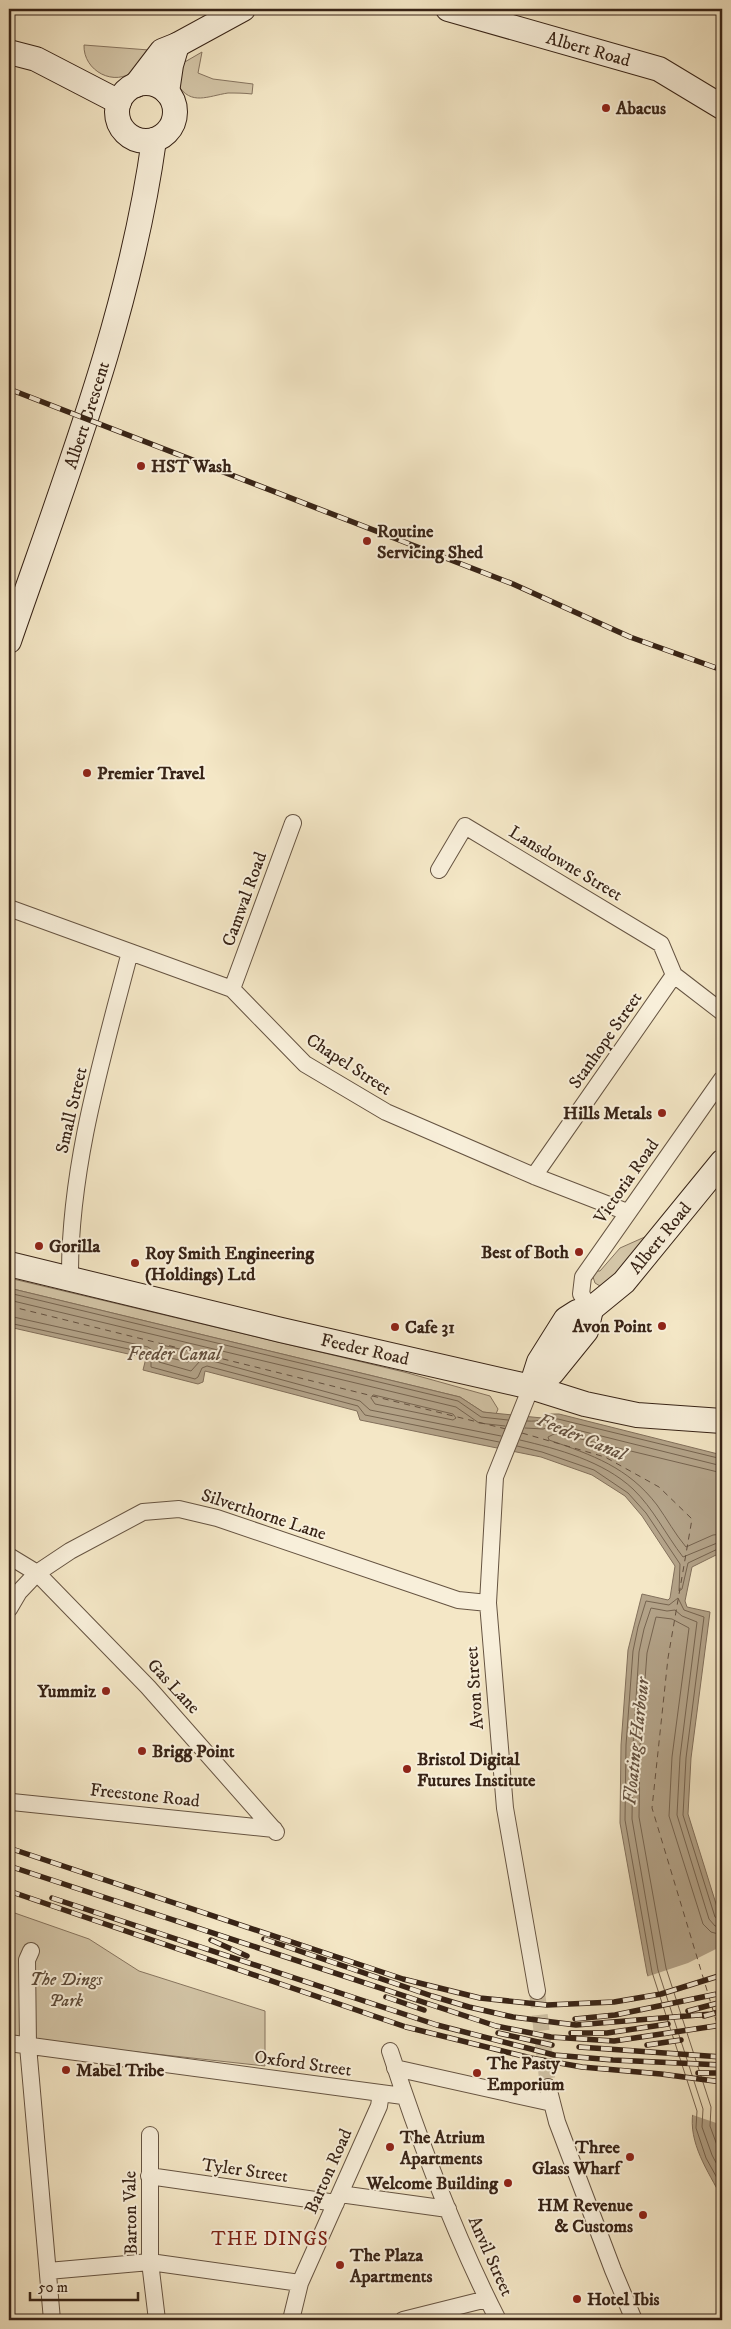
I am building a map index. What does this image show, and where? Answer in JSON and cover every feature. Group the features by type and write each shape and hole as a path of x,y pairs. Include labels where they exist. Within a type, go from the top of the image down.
{"street":[{"path":"136,85 162,50 177,45 243,9"},
{"name":"Albert Road","path":"448,9 659,69 722,107"},
{"path":"167,92 171,65 177,45"},
{"path":"9,52 36,59 118,102"},
{"path":"128,136 136,140 154,140 168,131 174,116 172,101 167,92 154,85 136,85 128,89 118,102 118,120 128,136 146,185"},
{"name":"Albert Crescent","path":"9,641 94,397 124,295 154,140"},
{"name":"Camwal Road","path":"232,989 292,823"},
{"name":"Lansdowne Street","path":"439,870 465,826 661,944 674,975"},
{"name":"Chapel Street","path":"9,908 232,989 305,1064 386,1112 534,1176 627,1212"},
{"name":"Small Street","path":"70,1279 74,1200 80,1162 130,952"},
{"path":"674,975 722,1012"},
{"name":"Stanhope Street","path":"534,1176 674,975"},
{"name":"Victoria Road","path":"591,1309 581,1294 583,1277 722,1079"},
{"name":"Albert Road","path":"527,1396 539,1362 566,1319 577,1312 591,1309 624,1282 722,1162"},
{"name":"Feeder Road","path":"9,1264 527,1396 585,1404 637,1415 722,1421"},
{"name":"Avon Street","path":"527,1396 504,1450 495,1477 492,1500 488,1603 505,1808 536,1991"},
{"name":"Silverthorne Lane","path":"9,1609 19,1592 37,1573 70,1551 144,1512 178,1509 217,1518 458,1600 488,1603"},
{"path":"9,1556 37,1573"},
{"name":"Gas Lane","path":"37,1573 148,1686 275,1830"},
{"name":"Freestone Road","path":"12,1802 275,1830"},
{"path":"31,1950 27,1960 28,2046 52,2320"},
{"name":"Oxford Street","path":"9,2043 404,2096"},
{"path":"390,2052 404,2096"},
{"path":"395,2068 552,2103"},
{"path":"548,2087 557,2122 612,2270 634,2320"},
{"name":"Barton Road","path":"291,2320 300,2283 378,2106 381,2093"},
{"name":"Anvil Street","path":"404,2096 448,2208 498,2320"},
{"name":"Barton Vale","path":"150,2135 150,2262 157,2320"},
{"name":"Tyler Street","path":"149,2176 338,2199"},
{"name":"Anvil Street","path":"338,2199 448,2208"},
{"path":"48,2271 150,2262 300,2283"},
{"path":"403,2320 487,2299"}],"green space":[{"path":"84,45 149,50 135,70 127,75 110,77 94,69 85,54"},
{"path":"202,52 198,73 213,79 253,84 252,94 228,93 200,98 188,96 178,85 183,63"},
{"path":"647,1236 651,1237 605,1285 600,1286 595,1283 593,1277 596,1271 600,1271 620,1248"},
{"path":"9,1278 404,1372 490,1396 498,1409 496,1414 483,1412 460,1397 9,1288"},
{"name":"The Dings Park","path":"9,1911 89,1939 139,1971 265,2011 265,2066 9,2038"}],"water":[{"path":"9,1288 460,1397 483,1412 542,1418 549,1414 559,1414 722,1455 722,1552 692,1567 685,1601 687,1607 710,1612 691,1758 688,1814 722,1923 722,2198 696,2146 693,2135 693,2112 647,1973 620,1823 621,1745 628,1650 642,1594 668,1600 670,1598 675,1566 642,1516 625,1496 592,1475 541,1457 360,1420 357,1411 205,1371 203,1382 198,1384 143,1370 146,1358 9,1327"}],"pier":[{"path":"722,1946 722,2125 690,2114 646,1977 688,1963"}],"ferry route":[{"path":"9,1306 506,1429"},
{"path":"522,1433 605,1457 659,1487 692,1519 668,1658 652,1808 722,2040"}],"tunnel":[{"path":"537,1991 548,2087"}],"railway":[{"path":"9,389 513,584 630,637 722,670"},
{"path":"9,1848 403,1979 480,1998 547,2005 614,2002 661,1994 722,1975"},
{"path":"9,1866 496,2026 551,2037 614,2041 722,2025"},
{"path":"9,1891 406,2027 531,2058 582,2067 722,2082"},
{"path":"52,1898 437,2025 554,2055 722,2065"},
{"path":"264,1939 432,1996 513,2017 576,2025 711,2014"},
{"path":"211,1940 247,1956"},
{"path":"575,2019 615,2015 722,1993"},
{"path":"386,1997 424,2010"},
{"path":"688,2011 722,2002"},
{"path":"704,2016 722,2011"},
{"path":"571,2033 607,2033 668,2024"},
{"path":"498,2033 552,2045"},
{"path":"647,2045 681,2040"},
{"path":"579,2047 722,2057"},
{"path":"698,2073 722,2073"}],"place":[{"name":"Abacus","path":"606,108"},
{"name":"HST Wash","path":"141,466"},
{"name":"Routine Servicing Shed","path":"367,541"},
{"name":"Premier Travel","path":"87,773"},
{"name":"Hills Metals","path":"662,1113"},
{"name":"Gorilla","path":"39,1246"},
{"name":"Best of Both","path":"579,1252"},
{"name":"Roy Smith Engineering (Holdings) Ltd","path":"135,1263"},
{"name":"Avon Point","path":"662,1326"},
{"name":"Cafe 31","path":"395,1327"},
{"name":"Yummiz","path":"106,1691"},
{"name":"Brigg Point","path":"142,1751"},
{"name":"Bristol Digital Futures Institute","path":"407,1769"},
{"name":"Mabel Tribe","path":"66,2070"},
{"name":"The Pasty Emporium","path":"477,2073"},
{"name":"The Atrium Apartments","path":"390,2147"},
{"name":"Three Glass Wharf","path":"630,2157"},
{"name":"Welcome Building","path":"508,2183"},
{"name":"HM Revenue & Customs","path":"643,2215"},
{"name":"The Plaza Apartments","path":"340,2265"},
{"name":"Hotel Ibis","path":"577,2299"}],"district":[{"name":"THE DINGS","path":"270,2238"}],"water label":[{"name":"Feeder Canal","path":"174,1353"},
{"name":"Feeder Canal","path":"582,1436"},
{"name":"Floating Harbour","path":"635,1741"}]}
